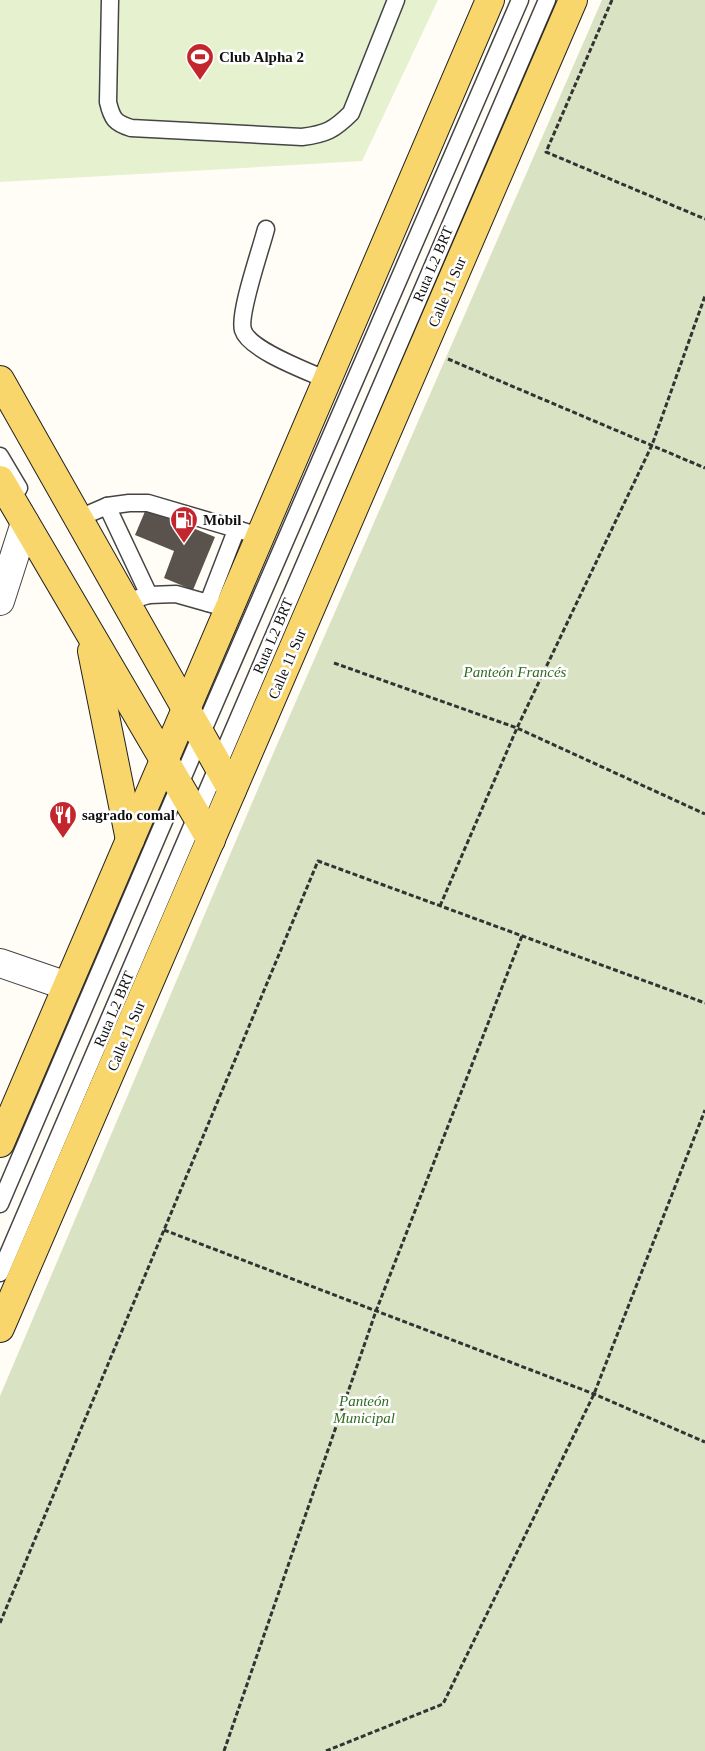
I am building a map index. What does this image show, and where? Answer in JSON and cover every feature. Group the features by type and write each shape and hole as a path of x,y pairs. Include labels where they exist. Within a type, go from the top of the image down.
{"main road":[{"path":"0,1143 130,840 174,766 191,727 218,606 248,532 327,380 490,0"},
{"name":"Calle 11 Sur","path":"0,1328 211,840 221,778 574,0"},
{"path":"0,380 77,519 137,599 191,727 221,778"},
{"path":"0,480 87,627 174,766 199,809 211,840"},
{"path":"87,627 130,840"}],"street":[{"path":"0,601 26,523"},
{"path":"0,964 67,986"}],"lane":[{"path":"110,0 108,102 111,115 119,124 131,128 302,137 321,134 338,126 351,113 396,0"},
{"name":"Ruta L2 BRT","path":"191,727 520,0"},
{"name":"Ruta L2 BRT","path":"0,1273 199,809 221,778 547,0"},
{"path":"266,229 242,315 243,330 253,342 279,359 327,380"},
{"path":"0,398 191,727"},
{"path":"0,456 174,766"},
{"path":"77,519 108,506 148,503 248,532"},
{"path":"108,506 137,599 176,594 218,606"},
{"name":"Ruta L2 BRT","path":"0,1204 174,766"}],"path":[{"path":"612,0 546,152 705,220"},
{"path":"440,906 516,728 652,445 705,296"},
{"path":"445,358 705,468"},
{"path":"334,663 516,728 705,814"},
{"path":"0,1623 318,861 705,1003"},
{"path":"224,1751 376,1311 522,936"},
{"path":"326,1751 443,1704 594,1394 705,1110"},
{"path":"164,1230 594,1394 705,1442"}],"green space":[{"name":"Club Alpha 2","path":"0,0 438,0 362,161 0,182"},
{"name":"Panteón Municipal","path":"602,0 705,0 705,1751 0,1751 0,1396 266,770"}],"building":[{"name":"Mobil","path":"146,509 215,537 193,590 164,578 174,551 135,535"}],"place":[{"name":"Club Alpha 2","path":"200,81"},
{"name":"Mobil","path":"184,544"},
{"name":"sagrado comal","path":"63,839"}],"park label":[{"name":"Panteón Francés","path":"515,672"}]}
